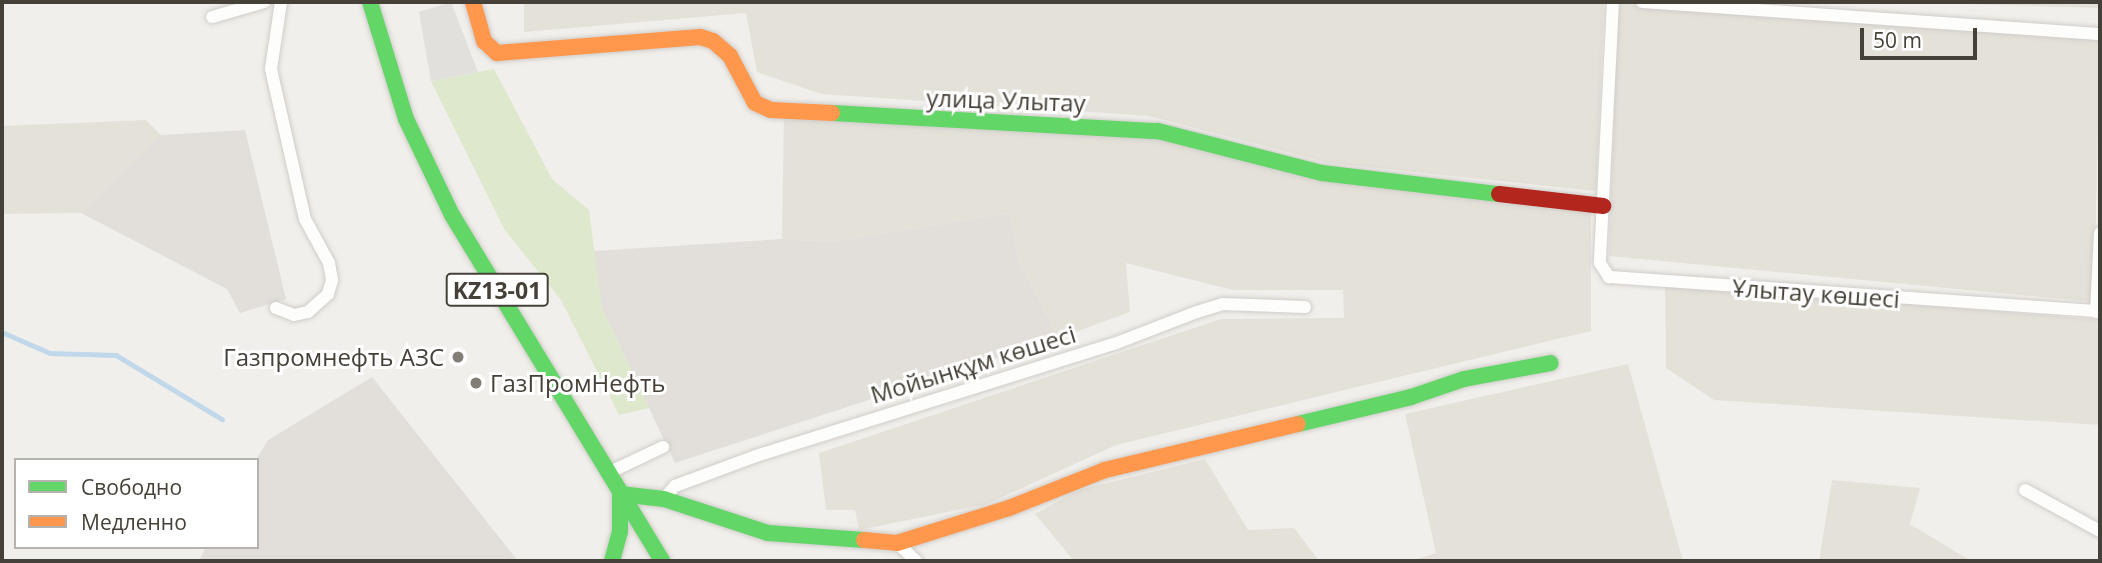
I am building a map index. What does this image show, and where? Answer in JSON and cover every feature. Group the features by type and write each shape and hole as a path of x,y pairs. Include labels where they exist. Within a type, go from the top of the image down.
{"main road":[{"name":"KZ13-01","path":"370,2 401,106 429,170 662,561"},
{"name":"улица Улытау","path":"473,2 484,41 497,53 699,37 713,41 730,56 755,103 771,110 1158,131 1322,173 1603,206"},
{"path":"612,561 619,544 620,494 664,499 733,525 768,533 897,543 1009,509 1105,470 1411,397 1464,379 1551,363"}],"street":[{"path":"212,18 260,2"},
{"path":"276,308 294,315 308,312 328,294 331,280 329,263 305,219 271,69 281,2"},
{"path":"1603,206 1613,2"},
{"path":"1642,2 2100,34"},
{"name":"Ұлытау көшесі","path":"1603,206 1600,263 1609,277 1618,279 2098,312"},
{"path":"2098,312 2100,233"},
{"name":"Мойынқұм көшесі","path":"664,499 675,486 755,456 1114,344 1196,312 1223,304 1305,307"},
{"path":"608,473 663,447"},
{"path":"2025,490 2100,531"},
{"path":"897,543 916,561"}],"shaded area":[{"path":"451,2 478,72 431,81 419,12"},
{"path":"524,2 1604,2 1596,191 1329,163 1149,116 821,94 757,72 746,13 524,32"},
{"path":"1902,2 2100,2 2100,8"},
{"path":"1618,3 2100,38 2094,302 1609,256"},
{"path":"784,114 1183,136 1253,160 1591,202 1591,331 1116,445 987,504 859,530 855,510 826,510 819,453 1221,319 1344,318 1343,290 1233,290 1126,263 1130,312 1059,338 1019,261 1010,213 831,242 782,239"},
{"path":"146,120 161,135 81,213 2,214 2,126"},
{"path":"245,130 286,299 240,313 227,289 81,213 161,135"},
{"path":"1010,213 1019,261 1059,338 675,463 602,309 593,251 782,239 831,242"},
{"path":"1665,283 2100,320 2100,425 1714,400 1666,368"},
{"path":"1628,364 1683,561 1411,561 1436,553 1405,414"},
{"path":"372,377 518,561 199,561 205,549 259,549 257,458 268,440"},
{"path":"1205,459 1248,530 1294,528 1319,561 1074,561 1035,514 1079,490"},
{"path":"1832,480 1920,488 1910,524 1971,561 1819,561"}],"green space":[{"path":"494,69 552,179 589,210 602,309 649,408 619,415 561,300 504,229 431,81"}],"waterway":[{"path":"2,332 50,353 116,355 222,419"}],"traffic: fast":[{"path":"370,2 406,119 452,215 662,561"},
{"path":"832,113 1158,131 1322,173 1499,194"},
{"path":"1298,424 1411,397 1464,379 1551,363"},
{"path":"612,561 620,531 620,494 664,499 768,533 864,540"}],"traffic: slow":[{"path":"473,2 484,41 497,53 700,37 713,41 730,56 755,103 771,110 832,113"},
{"path":"864,540 897,543 1009,508 1105,470 1298,424"}],"traffic: jam":[{"path":"1499,194 1603,206"}],"place":[{"name":"Газпромнефть АЗС","path":"458,357"},
{"name":"ГазПромНефть","path":"476,383"}]}
